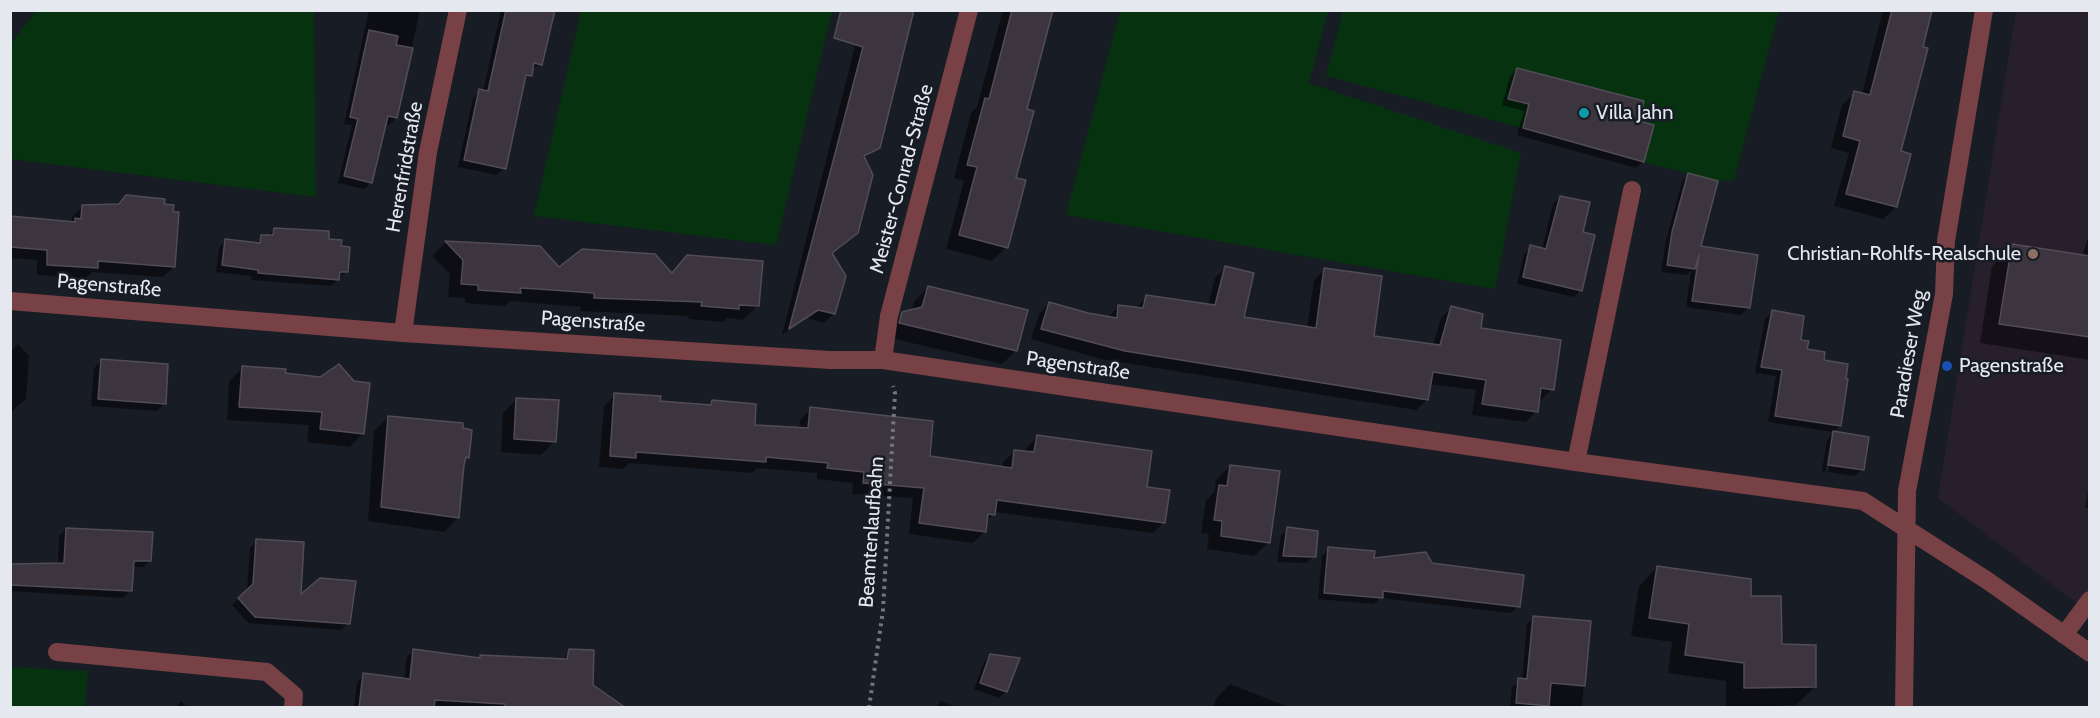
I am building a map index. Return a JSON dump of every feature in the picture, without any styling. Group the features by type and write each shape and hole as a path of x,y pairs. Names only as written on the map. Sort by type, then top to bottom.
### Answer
{"street":[{"name":"Herenfridstraße","path":"403,333 428,152 458,10"},
{"name":"Meister-Conrad-Straße","path":"883,360 889,316 969,10"},
{"name":"Paradieser Weg","path":"1904,708 1907,491 1944,294 1946,241 1984,10"},
{"path":"1576,462 1632,190"},
{"name":"Pagenstraße","path":"10,301 403,333 830,360 883,360 1576,462 1863,501 1906,527 2090,653"},
{"path":"2064,635 2090,600"},
{"path":"57,652 267,672 294,695 293,708"}],"path":[{"name":"Beamtenlaufbahn","path":"869,708 883,610 895,393 883,360"}],"shaded area":[{"name":"Christian-Rohlfs-Realschule","path":"2016,11 2089,11 2089,612 1938,498"}],"green space":[{"path":"36,11 314,11 316,197 11,159 11,43"},
{"path":"581,11 832,11 776,245 534,216"},
{"path":"1120,11 1328,11 1309,83 1521,153 1495,289 1066,215"},
{"path":"1343,11 1779,11 1734,180 1718,181 1644,162 1654,125 1639,121 1644,101 1517,68 1508,98 1529,104 1523,128 1326,76"},
{"path":"11,667 88,671 85,707 11,707"}],"building":[{"path":"506,10 555,10 542,65 534,63 532,76 526,75 506,169 464,160 479,89 488,91"},
{"path":"841,10 914,10 880,148 864,156 873,175 858,233 832,253 846,276 835,314 818,310 789,329 863,47 834,38"},
{"path":"1012,10 1053,10 1027,109 1034,111 1016,178 1026,180 1008,248 959,235 977,167 967,165 985,98 989,99"},
{"path":"1892,10 1932,10 1923,47 1928,48 1901,151 1911,154 1897,207 1846,194 1860,141 1843,136 1854,91 1870,95"},
{"path":"369,30 398,36 396,45 413,48 397,118 388,116 372,183 344,176 358,119 350,117"},
{"name":"Villa Jahn","path":"1517,68 1644,101 1639,121 1654,125 1644,162 1523,128 1529,104 1508,99"},
{"path":"1688,173 1718,181 1701,246 1758,255 1750,308 1692,301 1699,255 1695,269 1667,265 1672,232"},
{"path":"126,195 165,199 164,204 174,205 173,212 179,212 175,267 98,261 98,268 47,265 47,250 10,247 10,216 75,222 75,218 81,219 82,205 119,204"},
{"path":"1560,196 1590,202 1583,232 1595,235 1582,291 1523,277 1530,245 1546,249"},
{"path":"274,228 329,231 329,239 342,240 341,246 350,247 348,272 340,272 339,280 258,273 258,270 222,265 225,239 260,243 261,235 273,235"},
{"path":"445,241 540,246 559,267 582,249 655,254 672,273 687,255 763,261 759,306 739,305 739,309 701,306 702,302 594,298 594,293 538,289 520,288 521,293 478,290 478,285 461,284 463,260"},
{"path":"2012,244 2090,256 2090,337 1999,324"},
{"path":"1225,266 1254,273 1244,317 1316,328 1324,268 1382,276 1374,336 1440,345 1451,306 1483,314 1481,328 1561,340 1554,390 1541,388 1538,412 1482,404 1486,380 1433,372 1428,400 1125,351 1041,329 1049,302 1117,318 1118,305 1143,308 1146,295 1215,305"},
{"path":"928,286 1028,310 1017,351 899,323 902,312 922,307"},
{"path":"1772,310 1804,316 1801,340 1809,341 1807,349 1825,352 1824,360 1848,364 1841,426 1775,416 1782,370 1761,367"},
{"path":"101,359 168,364 166,404 98,399"},
{"path":"339,364 354,381 370,383 364,434 320,429 322,412 239,407 242,366 286,369 285,373 320,377"},
{"path":"614,393 661,396 660,401 711,405 712,400 756,404 755,425 808,428 810,407 933,421 930,456 1012,468 1014,450 1034,452 1037,435 1152,451 1147,487 1170,490 1165,523 997,500 995,515 988,514 986,532 919,523 924,488 863,483 864,472 827,468 828,463 766,457 766,462 636,452 636,458 610,456"},
{"path":"516,398 559,400 556,442 514,439"},
{"path":"388,416 463,423 463,428 472,430 469,458 466,457 464,465 459,518 381,507"},
{"path":"1833,431 1869,437 1864,470 1828,465"},
{"path":"1230,465 1280,471 1270,543 1221,536 1222,521 1214,520 1219,485 1227,486"},
{"path":"1287,527 1318,531 1316,557 1283,556"},
{"path":"66,528 153,532 151,561 134,561 132,591 10,585 10,564 64,563"},
{"path":"256,539 304,542 301,594 320,578 356,581 350,624 255,617 238,598 253,584"},
{"path":"1328,547 1375,551 1374,558 1426,552 1432,563 1524,575 1520,607 1383,591 1383,598 1324,593"},
{"path":"1657,566 1751,579 1751,596 1781,596 1782,644 1816,645 1816,687 1744,688 1744,663 1685,655 1689,624 1649,618"},
{"path":"1533,616 1591,621 1585,686 1551,683 1549,706 1516,703 1518,678 1527,679"},
{"path":"413,649 480,658 480,655 567,659 569,649 594,650 593,685 626,708 505,708 505,704 435,700 434,708 359,708 363,673 410,679"},
{"path":"990,654 1020,658 1007,692 980,683"}],"place":[{"name":"Villa Jahn","path":"1584,113"},
{"name":"Christian-Rohlfs-Realschule","path":"2033,254"},
{"name":"Pagenstraße","path":"1947,366"}]}
